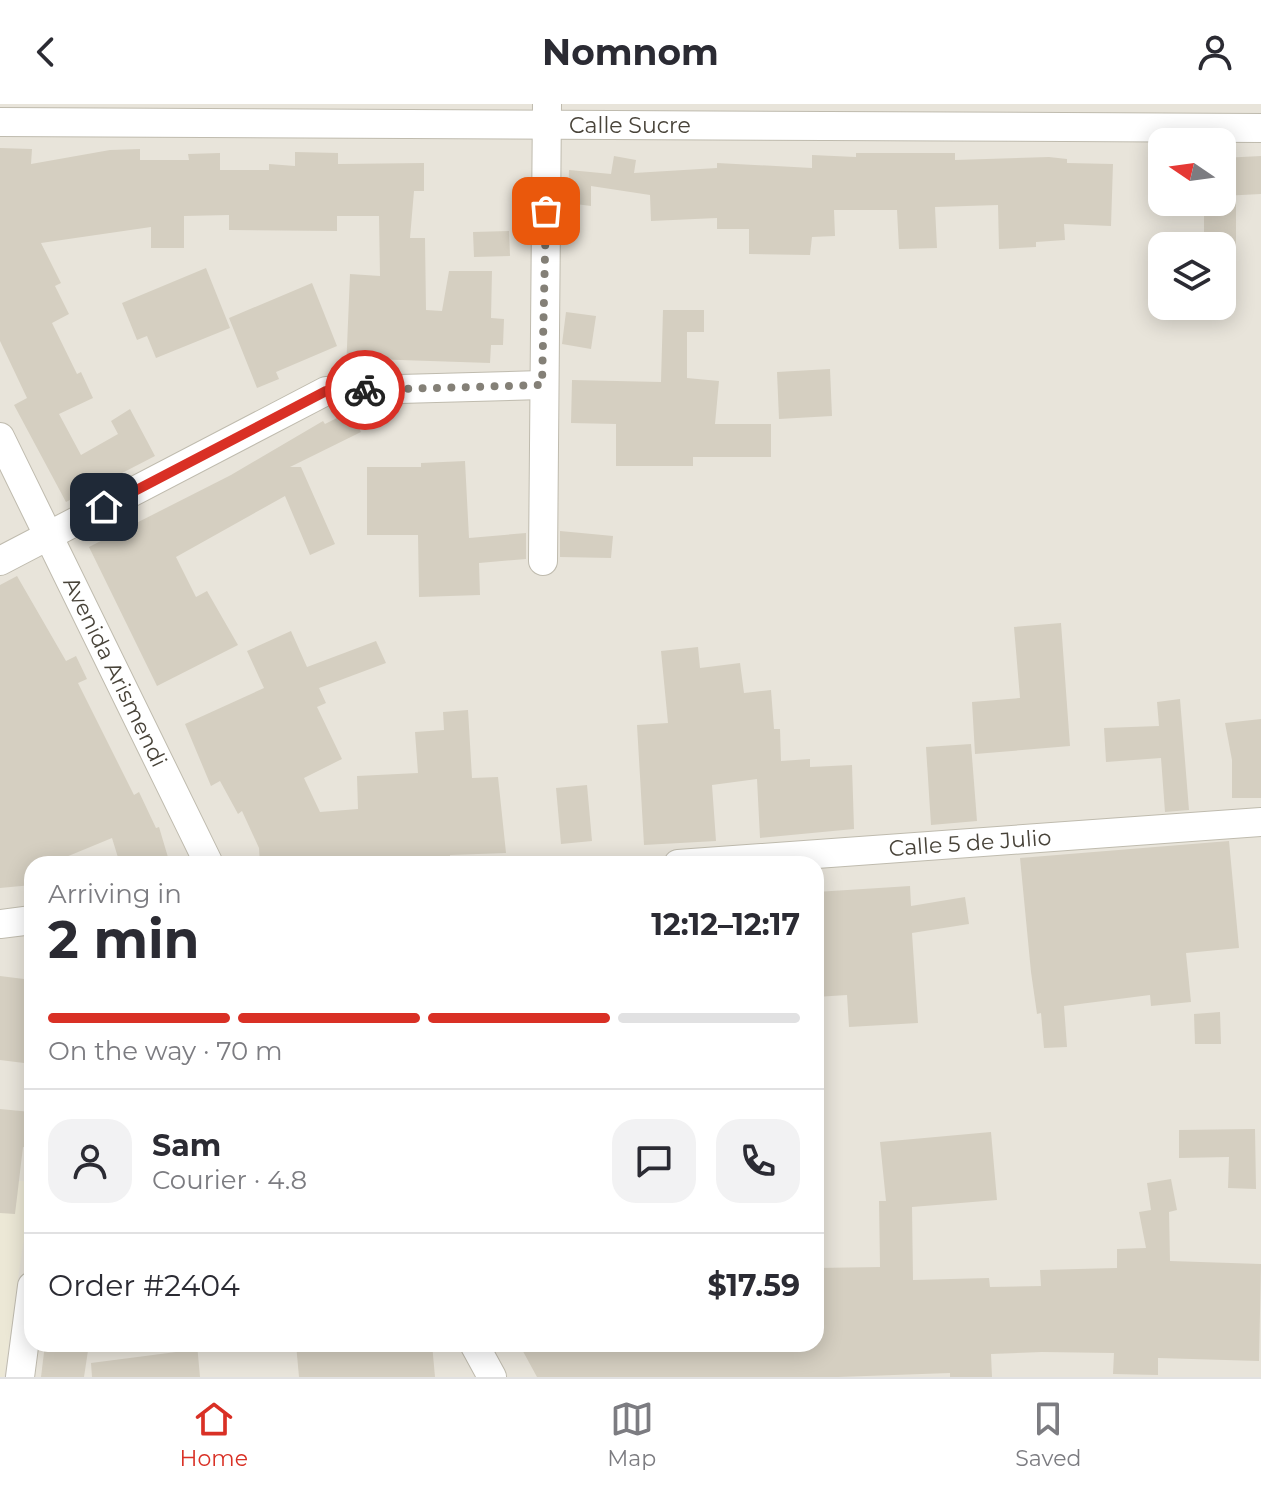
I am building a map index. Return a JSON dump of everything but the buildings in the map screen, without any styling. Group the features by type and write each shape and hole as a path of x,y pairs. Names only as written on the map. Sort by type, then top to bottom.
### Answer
{"street":[{"name":"Calle Sucre","path":"0,122 547,114 1261,128"},
{"path":"543,561 542,385 547,114"},
{"path":"0,561 326,391 542,385"},
{"name":"Avenida Arismendi","path":"0,437 205,856"},
{"name":"Calle 5 de Julio","path":"789,856 1261,822"},
{"path":"0,924 24,921"},
{"path":"20,1377 24,1347"},
{"path":"478,1352 492,1377"}],"shaded area":[{"path":"0,104 1261,104 1261,1377 0,1377"},
{"path":"0,1179 24,1181 24,1238 4,1377 0,1377"}],"way so far":[{"path":"365,390 542,385 546,211"}],"route":[{"path":"104,507 326,391 365,390"}]}
